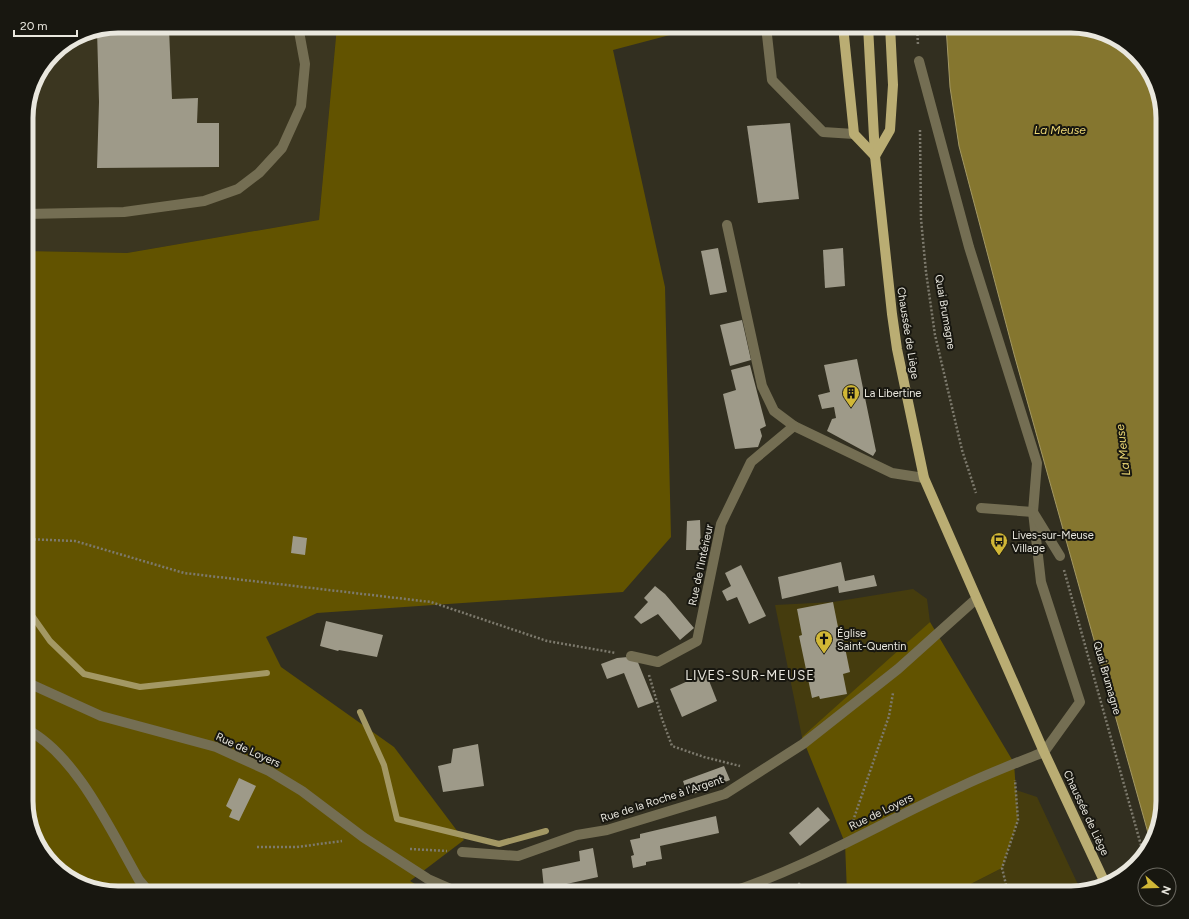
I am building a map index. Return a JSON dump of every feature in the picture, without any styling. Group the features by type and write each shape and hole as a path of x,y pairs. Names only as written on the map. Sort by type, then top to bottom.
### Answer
{"main road":[{"path":"844,33 854,134 876,156 890,130 892,85 890,33"},
{"name":"Chaussée de Liège","path":"868,33 876,156 897,349 924,478 989,629 1103,879"}],"street":[{"path":"33,214 124,212 204,201 238,189 259,174 282,148 301,106 305,64 299,33"},
{"path":"767,33 772,80 823,132 854,134"},
{"path":"919,62 968,247 1037,463 1033,512 1041,582 1080,702 1044,752"},
{"path":"727,226 762,386 774,411 794,426 892,473 924,478"},
{"name":"Rue de l'Intérieur","path":"631,656 658,662 697,640 722,524 751,462 794,426"},
{"path":"981,508 1033,512"},
{"path":"1033,512 1060,556"},
{"name":"Rue de la Roche à l'Argent","path":"462,852 518,856 577,835 607,830 725,794 803,744 898,669 976,599"},
{"name":"Rue de Loyers","path":"33,685 101,716 216,747 269,771 302,791 354,830 428,879 444,886"},
{"path":"33,734 55,751 75,772 139,880 144,886"},
{"name":"Rue de Loyers","path":"750,886 762,882 845,843 959,787 1014,763 1044,752"}],"path":[{"path":"917,33 919,62"},
{"name":"Quai Brumagne","path":"920,124 921,219 926,272 935,335 962,450 981,508"},
{"path":"33,539 75,541 184,573 431,602 547,641 631,656"},
{"name":"Quai Brumagne","path":"1060,556 1142,848"},
{"path":"644,660 672,746 704,757 735,764 757,773"},
{"path":"845,843 889,716 898,669"},
{"path":"1006,886 1002,868 1018,820 1014,763"},
{"path":"257,847 297,847 342,841 354,830"},
{"path":"408,848 462,852"}],"shaded area":[{"path":"336,33 319,220 127,253 33,251 33,113 39,86 54,62 71,47 86,39 107,34"},
{"path":"336,33 677,33 613,50 665,287 671,537 623,592 317,613 266,637 281,667 394,747 464,840 410,881 418,886 113,886 91,881 76,875 62,865 47,848 38,828 33,806 33,251 127,253 319,220"},
{"path":"913,589 927,599 930,622 848,705 802,737 775,605 833,602"},
{"path":"930,622 1014,763 1018,820 1002,868 967,886 847,886 845,843 802,737"},
{"path":"1016,790 1037,797 1078,886 967,886 1002,868 1018,820"}],"water":[{"name":"La Meuse","path":"946,33 1071,33 1098,38 1113,44 1123,51 1131,58 1145,76 1154,102 1156,118 1156,801 1154,817 1148,834 1014,354 959,146 950,87"}],"building":[{"path":"118,33 169,33 172,99 198,98 197,123 219,123 219,167 97,168 99,102 97,36"},
{"path":"790,123 799,199 758,203 747,126"},
{"path":"718,248 727,292 710,295 701,251"},
{"path":"843,248 845,286 825,288 823,250"},
{"path":"742,320 751,360 730,366 720,325"},
{"name":"La Libertine","path":"857,359 876,451 873,456 827,431 832,419 836,418 834,407 822,409 818,395 830,392 824,365"},
{"path":"750,365 766,426 760,429 762,436 758,447 735,449 723,394 736,390 731,370"},
{"path":"700,520 701,550 686,550 687,521"},
{"path":"293,536 307,538 305,555 291,553"},
{"path":"841,562 845,581 874,575 877,586 839,593 838,586 782,599 778,577"},
{"path":"741,565 766,616 749,624 737,597 727,601 722,591 731,586 725,573"},
{"path":"655,586 665,594 694,628 680,640 658,614 641,624 634,617 648,602 644,598"},
{"name":"Église Saint-Quentin","path":"833,602 838,627 841,628 850,672 843,674 847,694 820,699 819,696 812,698 799,636 802,635 797,609"},
{"path":"326,621 383,635 377,657 338,651 320,646"},
{"path":"628,657 637,660 654,702 638,708 624,673 607,679 601,664 617,658"},
{"path":"706,673 717,701 682,717 670,689"},
{"path":"478,744 484,786 443,792 438,766 451,763 453,749"},
{"path":"724,766 730,780 688,796 683,781"},
{"path":"239,778 256,786 239,821 229,817 232,810 226,806"},
{"path":"818,807 830,820 800,846 789,833"},
{"path":"716,816 719,833 660,846 662,859 646,862 646,865 633,868 631,856 634,855 630,840 640,838 640,834"},
{"path":"593,848 598,877 558,886 544,886 542,869 580,861 579,851"}],"waterway":[{"path":"33,617 50,641 84,674 140,687 267,673"},
{"path":"360,712 384,765 397,819 499,844 546,831"}],"place":[{"name":"La Libertine","path":"851,408"},
{"name":"Lives-sur-Meuse Village","path":"999,556"},
{"name":"Église Saint-Quentin","path":"824,654"}],"district":[{"name":"LIVES-SUR-MEUSE","path":"750,675"}]}
